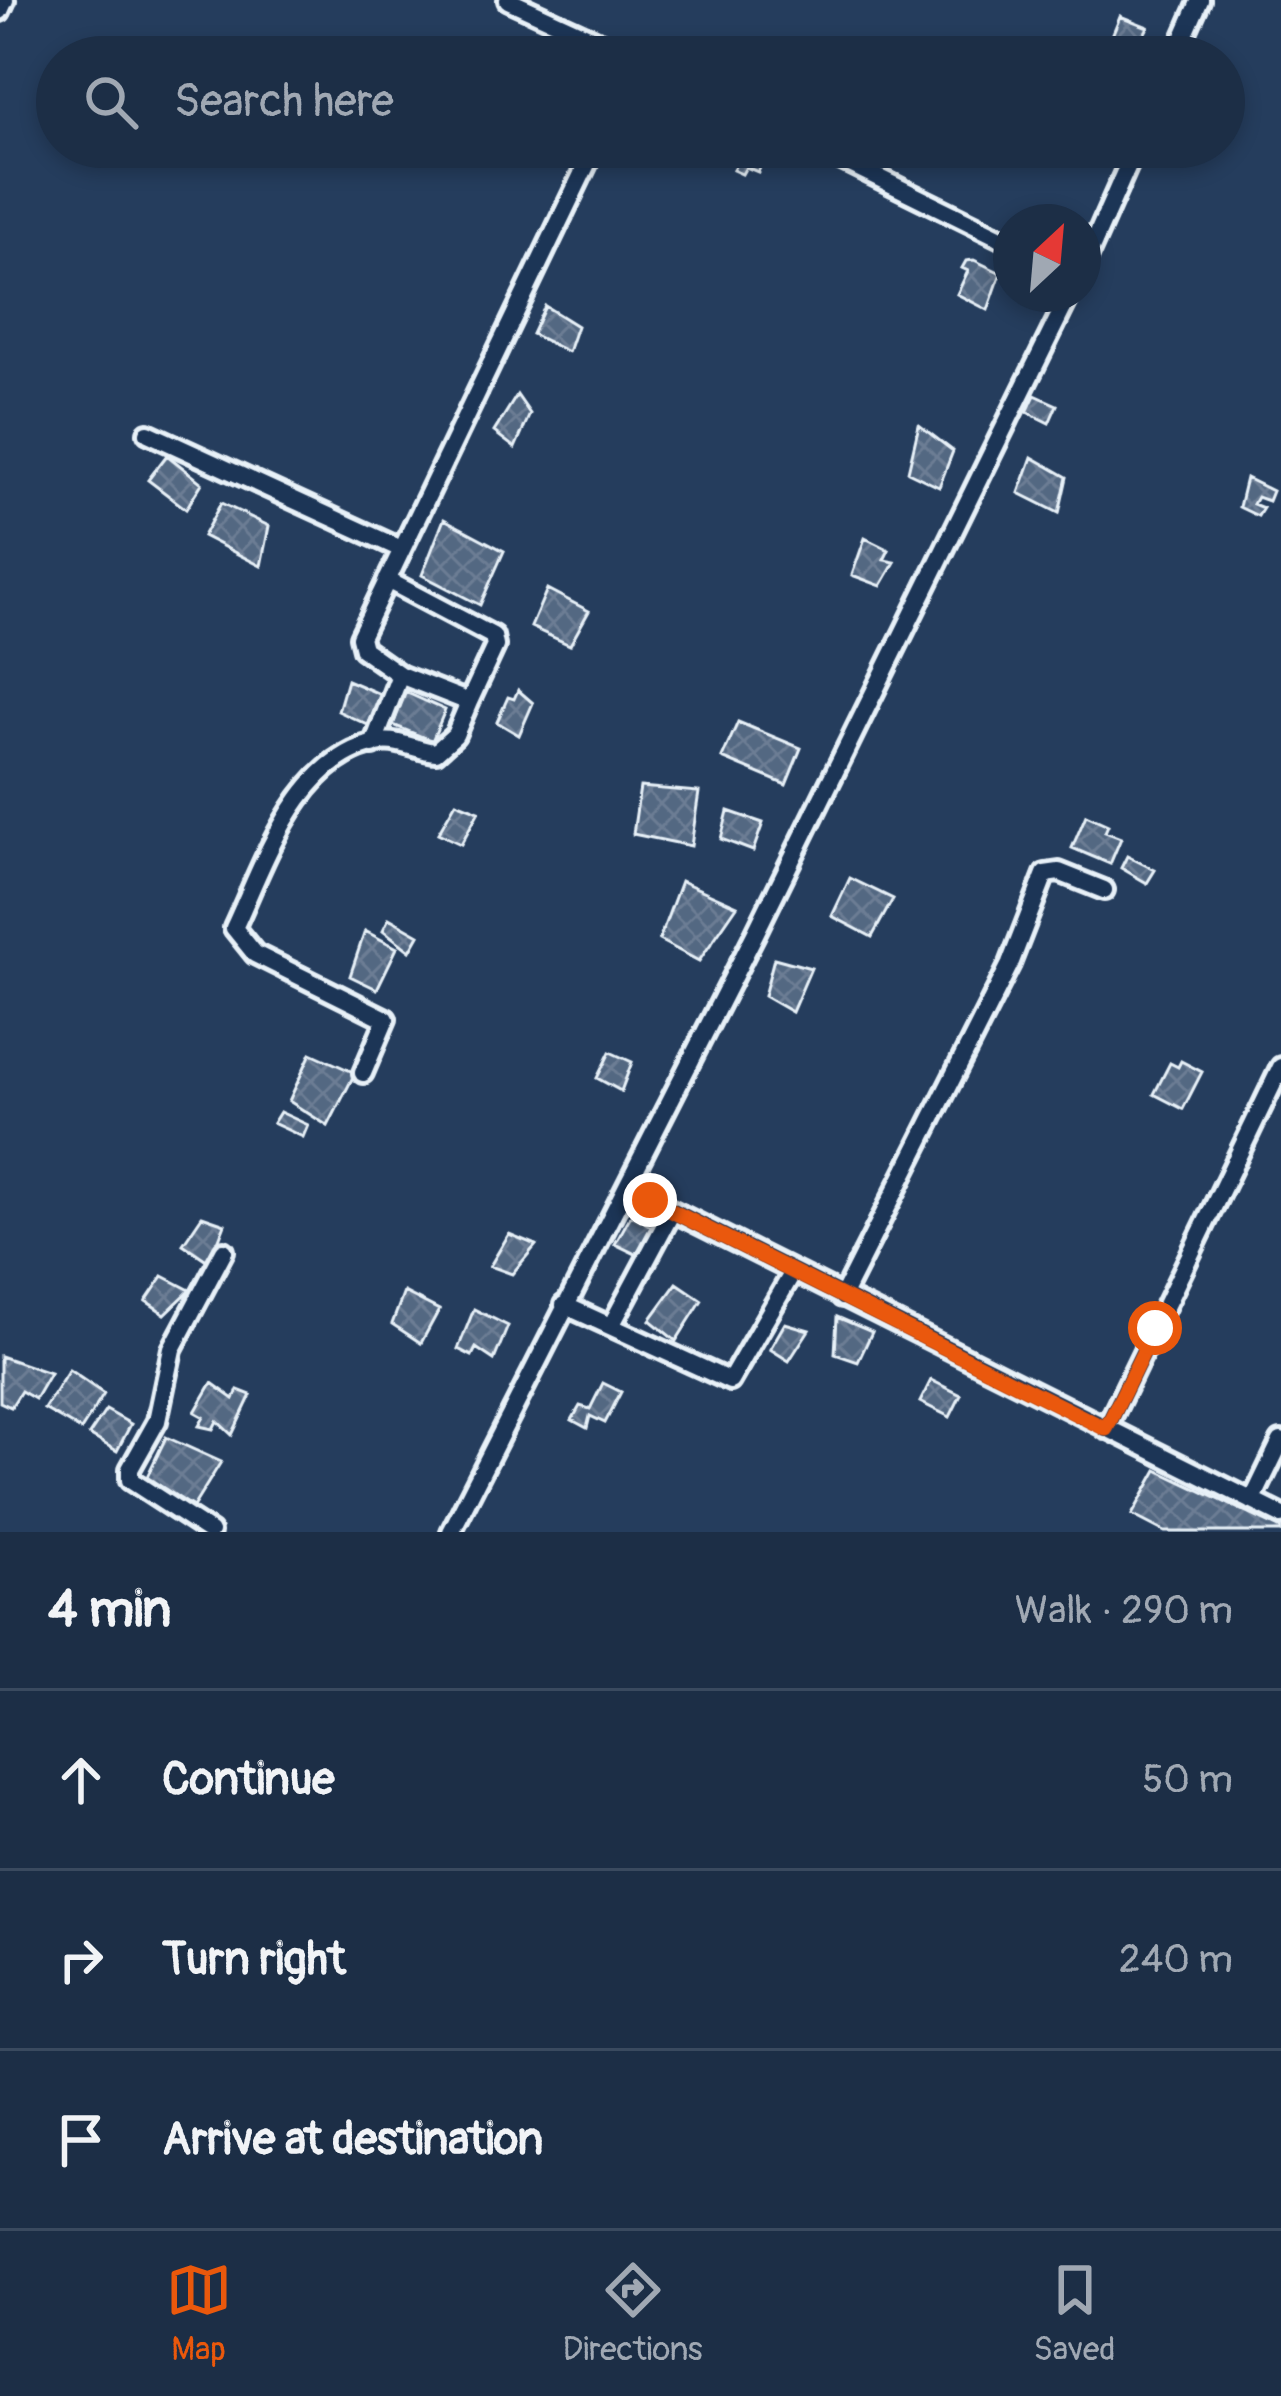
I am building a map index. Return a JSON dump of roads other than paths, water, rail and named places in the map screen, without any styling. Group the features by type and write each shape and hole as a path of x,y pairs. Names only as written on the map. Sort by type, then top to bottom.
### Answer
{"street":[{"path":"0,11 4,0"},
{"path":"508,0 586,36"},
{"path":"1184,36 1200,0"},
{"path":"470,702 400,675 363,650 360,637 585,168"},
{"path":"859,168 993,234"},
{"path":"1101,226 1127,168"},
{"path":"451,1532 1061,312"},
{"path":"148,433 401,549"},
{"path":"363,1073 386,1019 256,954 234,928 278,826 348,748 381,742 436,752 455,734 496,646 493,636 387,580"},
{"path":"373,745 400,675"},
{"path":"842,1297 1010,964 1045,874 1059,872 1104,890"},
{"path":"1106,1429 1281,1067"},
{"path":"627,1188 1281,1515"},
{"path":"611,1326 672,1212"},
{"path":"210,1532 141,1489 130,1480 130,1469 157,1421 172,1349 224,1251"},
{"path":"564,1305 730,1381 793,1272"},
{"path":"1252,1501 1281,1441"}]}
